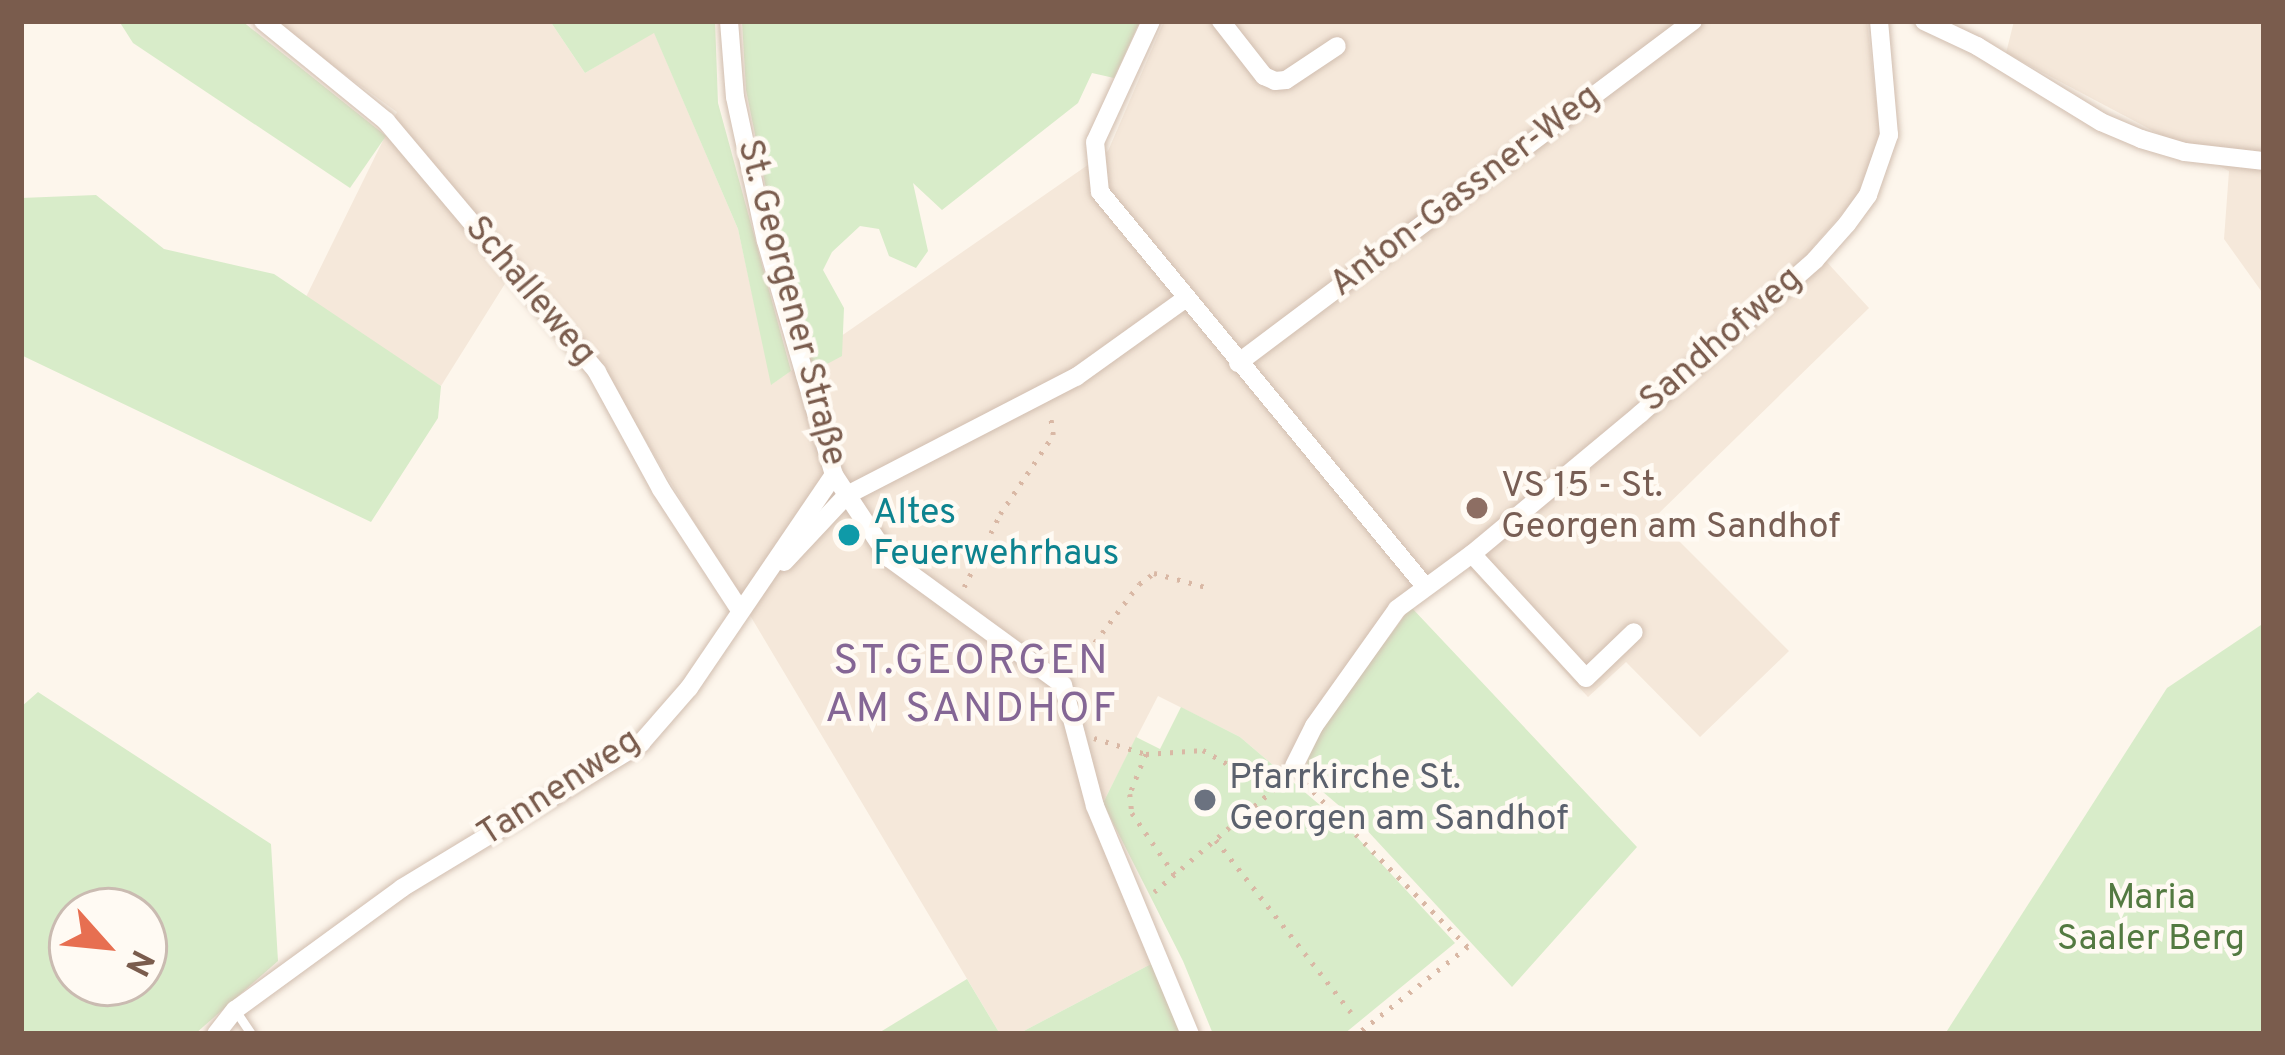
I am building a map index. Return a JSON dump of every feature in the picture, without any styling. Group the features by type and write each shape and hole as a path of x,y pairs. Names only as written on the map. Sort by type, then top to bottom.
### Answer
{"street":[{"name":"Schalleweg","path":"263,21 386,121 597,373 661,489 740,610"},
{"name":"St. Georgener Straße","path":"729,21 735,97 766,241 834,475 889,559 1063,685"},
{"path":"1151,21 1095,142 1100,192 1424,585"},
{"path":"1221,21 1264,76 1275,81 1286,80 1337,46"},
{"name":"Anton-Gassner-Weg","path":"1238,363 1693,21"},
{"name":"Sandhofweg","path":"1294,766 1315,726 1397,609 1472,554 1693,368 1815,260 1847,224 1868,195 1889,135 1879,21"},
{"path":"1924,21 2141,139 2186,152 2264,160"},
{"path":"740,610 847,495 1050,390 1185,298"},
{"name":"Tannenweg","path":"215,1034 235,1010 402,888 641,743 689,688 834,475"},
{"path":"1472,554 1586,678 1634,632"},
{"path":"1063,685 1095,806 1190,1034"}],"lane":[{"path":"235,1010 250,1034"}],"path":[{"path":"954,604 1000,514 1053,435 1050,390"},
{"path":"1063,685 1139,584 1154,573 1205,587"},
{"path":"1077,736 1113,740 1146,754 1202,751 1273,790"},
{"path":"1146,754 1130,794 1132,813 1175,875"},
{"path":"1154,893 1273,790 1294,766 1310,789 1360,832 1468,947 1358,1034"},
{"path":"1216,840 1351,1012"}],"shaded area":[{"path":"271,21 550,21 585,73 654,32 738,229 772,384 1108,151 1164,21 1867,21 1880,137 1857,196 1813,247 1869,308 1655,517 1789,651 1700,737 1626,662 1588,697 1459,557 1393,601 1280,771 1240,737 1158,696 1093,822 1153,963 1018,1034 1000,1034 594,354 518,263 441,386 305,299 397,112"},
{"path":"2014,21 2264,21 2264,295 2224,239 2229,171 2006,53"}],"green space":[{"path":"119,21 242,21 386,136 350,188 133,43"},
{"path":"550,21 715,21 718,103 791,371 771,385 738,229 654,33 585,73"},
{"path":"742,21 1140,21 1114,78 1092,73 1078,103 942,210 913,183 928,251 916,268 889,256 879,229 860,226 832,252 823,270 844,308 842,356 814,371 776,238 746,90"},
{"path":"96,195 164,249 274,274 441,386 438,418 371,522 21,355 21,198"},
{"path":"1411,607 1637,847 1512,987 1364,827 1316,786 1307,763 1315,737"},
{"name":"Maria Saaler Berg","path":"2264,623 2264,1034 1945,1034 2167,688"},
{"path":"38,692 271,844 278,961 195,1034 21,1034 21,707"},
{"path":"1181,707 1240,737 1355,835 1455,943 1344,1034 1213,1034 1183,961 1103,803 1136,737 1160,749"},
{"path":"1153,963 1180,1034 1018,1034"},
{"path":"967,979 1000,1034 877,1034"}],"place":[{"name":"VS 15 - St. Georgen am Sandhof","path":"1477,508"},
{"name":"Altes Feuerwehrhaus","path":"849,535"},
{"name":"Pfarrkirche St. Georgen am Sandhof","path":"1205,800"}],"district":[{"name":"ST.GEORGEN AM SANDHOF","path":"972,687"}]}
